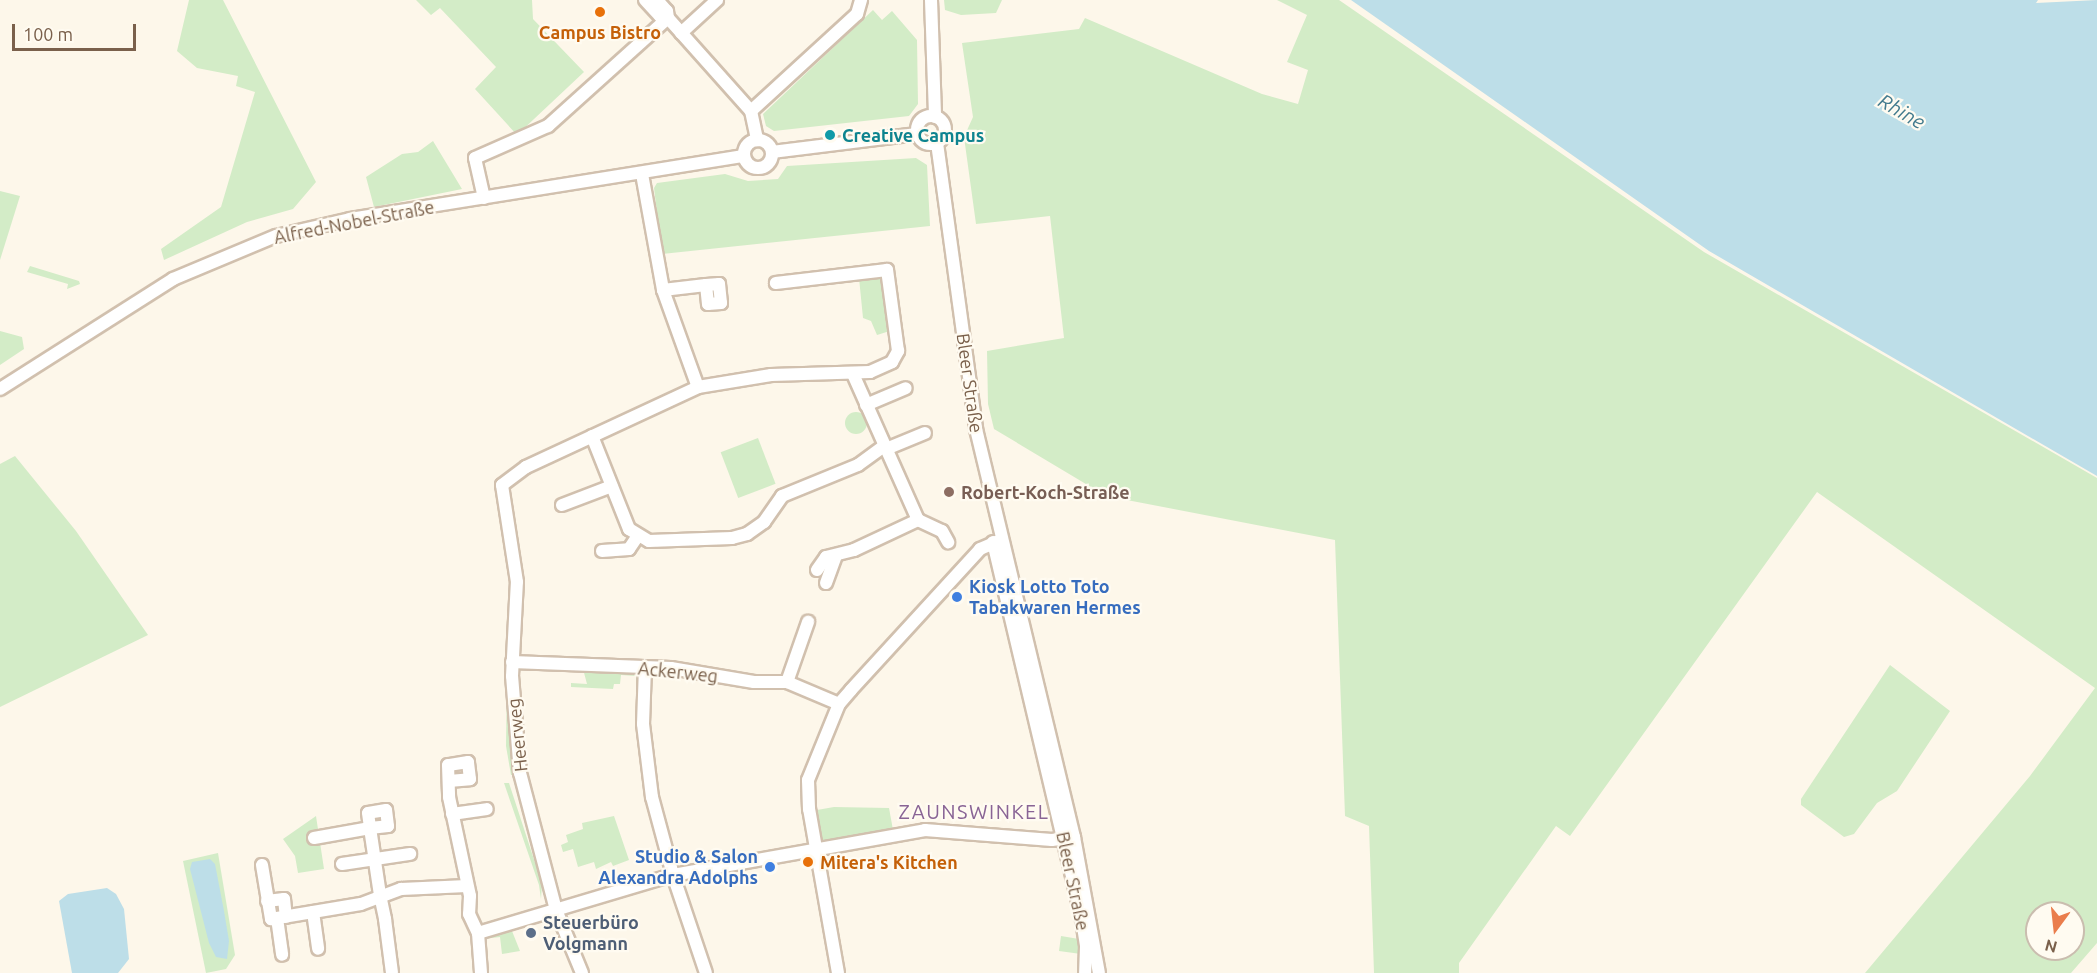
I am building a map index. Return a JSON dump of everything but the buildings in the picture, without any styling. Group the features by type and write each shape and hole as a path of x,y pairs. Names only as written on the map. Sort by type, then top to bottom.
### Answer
{"street":[{"path":"645,0 660,16 668,18"},
{"path":"657,0 667,11 668,18 751,111 757,140"},
{"path":"681,33 717,0"},
{"path":"751,111 857,14 861,0"},
{"path":"917,134 927,144 938,143 945,129 935,117 931,0"},
{"path":"484,198 475,158 548,126 668,18"},
{"path":"917,134 921,120 935,117"},
{"path":"772,152 917,134"},
{"path":"757,140 765,142 772,152 771,160 762,168 750,166 744,156 747,145 757,140"},
{"name":"Bleer Straße","path":"938,143 976,429 997,541 1069,838 1099,973"},
{"name":"Alfred-Nobel-Straße","path":"0,389 173,279 248,245 302,228 744,156"},
{"path":"642,174 663,290 698,387"},
{"path":"776,283 887,270 898,351 891,362 870,372 771,375 698,387 592,436 629,529 637,537 649,541 732,538 747,534 764,522 782,496 858,465 885,447 925,433"},
{"path":"663,290 706,285"},
{"path":"853,374 918,520 942,531 948,542"},
{"path":"866,405 906,388"},
{"name":"Heerweg","path":"582,973 556,910 520,773 512,662 517,582 514,545 502,489 508,477 592,436"},
{"path":"562,505 612,486"},
{"path":"817,570 826,557 836,556 918,520"},
{"path":"602,551 629,549 637,537"},
{"path":"838,973 816,849 808,780 839,705 980,549 997,541"},
{"path":"826,583 836,556"},
{"path":"787,682 807,622"},
{"name":"Ackerweg","path":"512,662 645,667 754,682 787,682 839,705"},
{"path":"645,667 646,762 673,875 706,973"},
{"path":"449,781 452,814 469,891 470,914 478,933 481,973"},
{"path":"452,814 487,809"},
{"path":"314,838 370,828 392,973"},
{"path":"478,933 673,875 925,831 1069,838"},
{"name":"Bleer Straße","path":"1069,838 1086,947 1085,973"},
{"path":"342,864 410,854"},
{"path":"262,865 270,919 361,904 380,895 427,886 469,891"},
{"path":"313,912 318,949"},
{"path":"282,917 282,955"}],"green space":[{"path":"189,0 223,0 316,182 293,209 247,222 164,260 161,249 221,207 255,92 236,86 238,76 197,68 177,51"},
{"path":"416,0 532,0 533,19 584,72 517,135 475,89 496,67 440,8 431,15"},
{"path":"944,0 1002,0 996,13 961,15 945,10"},
{"path":"1277,0 1339,0 1704,252 2097,478 2097,943 2085,957 2085,901 2025,901 2025,961 2081,961 2071,973 1865,973 2030,776 2095,688 1817,492 1570,836 1556,826 1459,963 1459,973 1374,973 1369,826 1345,816 1335,540 1106,496 994,429 988,404 987,351 1064,338 1050,216 976,224 964,137 973,117 962,43 1079,29 1085,18 1262,94 1298,104 1308,70 1287,62 1307,15"},
{"path":"873,10 882,20 892,11 917,40 918,104 909,116 774,131 766,126 763,114"},
{"path":"433,141 462,189 374,207 366,177 402,154 418,152"},
{"path":"916,158 927,165 930,226 662,254 654,188 657,183 725,174 748,181 778,179 787,166"},
{"path":"0,191 20,196 0,260"},
{"path":"30,266 79,281 80,284 67,289 68,284 27,272"},
{"path":"881,275 886,280 893,330 877,335 871,321 863,318 859,278"},
{"path":"0,331 22,337 24,349 0,365"},
{"path":"856,412 866,419 867,423 860,433 856,434 846,427 845,423 852,413"},
{"path":"758,438 776,484 738,498 721,452"},
{"path":"15,456 76,531 148,635 0,707 0,464"},
{"path":"1890,665 1950,711 1897,791 1877,803 1854,834 1844,837 1801,805 1801,799"},
{"path":"583,669 640,672 639,685 636,685 636,676 621,675 620,684 614,684 613,689 571,687 571,683 587,684"},
{"path":"507,680 514,775 511,775 506,746"},
{"path":"504,783 509,783 542,884 541,899 539,885"},
{"path":"834,807 889,808 893,830 822,842 817,810"},
{"path":"316,816 324,869 298,873 295,856 283,839"},
{"path":"614,816 629,860 613,866 611,862 596,869 594,862 578,867 573,849 563,852 561,845 568,842 566,835 583,829 582,823"},
{"path":"218,853 235,955 226,969 206,973 183,861"},
{"path":"510,926 520,951 502,954 500,937 483,939 484,935"},
{"path":"1061,936 1079,939 1081,954 1059,951"}],"water":[{"name":"Rhine","path":"1351,0 2038,0 2036,3 2097,0 2097,476 1709,251"},
{"path":"210,859 215,864 224,911 229,941 227,959 216,957 209,943 190,869 192,862"},
{"path":"107,888 116,894 124,909 129,959 118,973 72,973 59,901 68,894"}],"place":[{"name":"Campus Bistro","path":"600,12"},
{"name":"Creative Campus","path":"830,135"},
{"name":"Robert-Koch-Straße","path":"949,492"},
{"name":"Kiosk Lotto Toto Tabakwaren Hermes","path":"957,597"},
{"name":"Mitera's Kitchen","path":"808,862"},
{"name":"Studio & Salon Alexandra Adolphs","path":"770,867"},
{"name":"Steuerbüro Volgmann","path":"531,933"}],"district":[{"name":"ZAUNSWINKEL","path":"974,811"}]}
